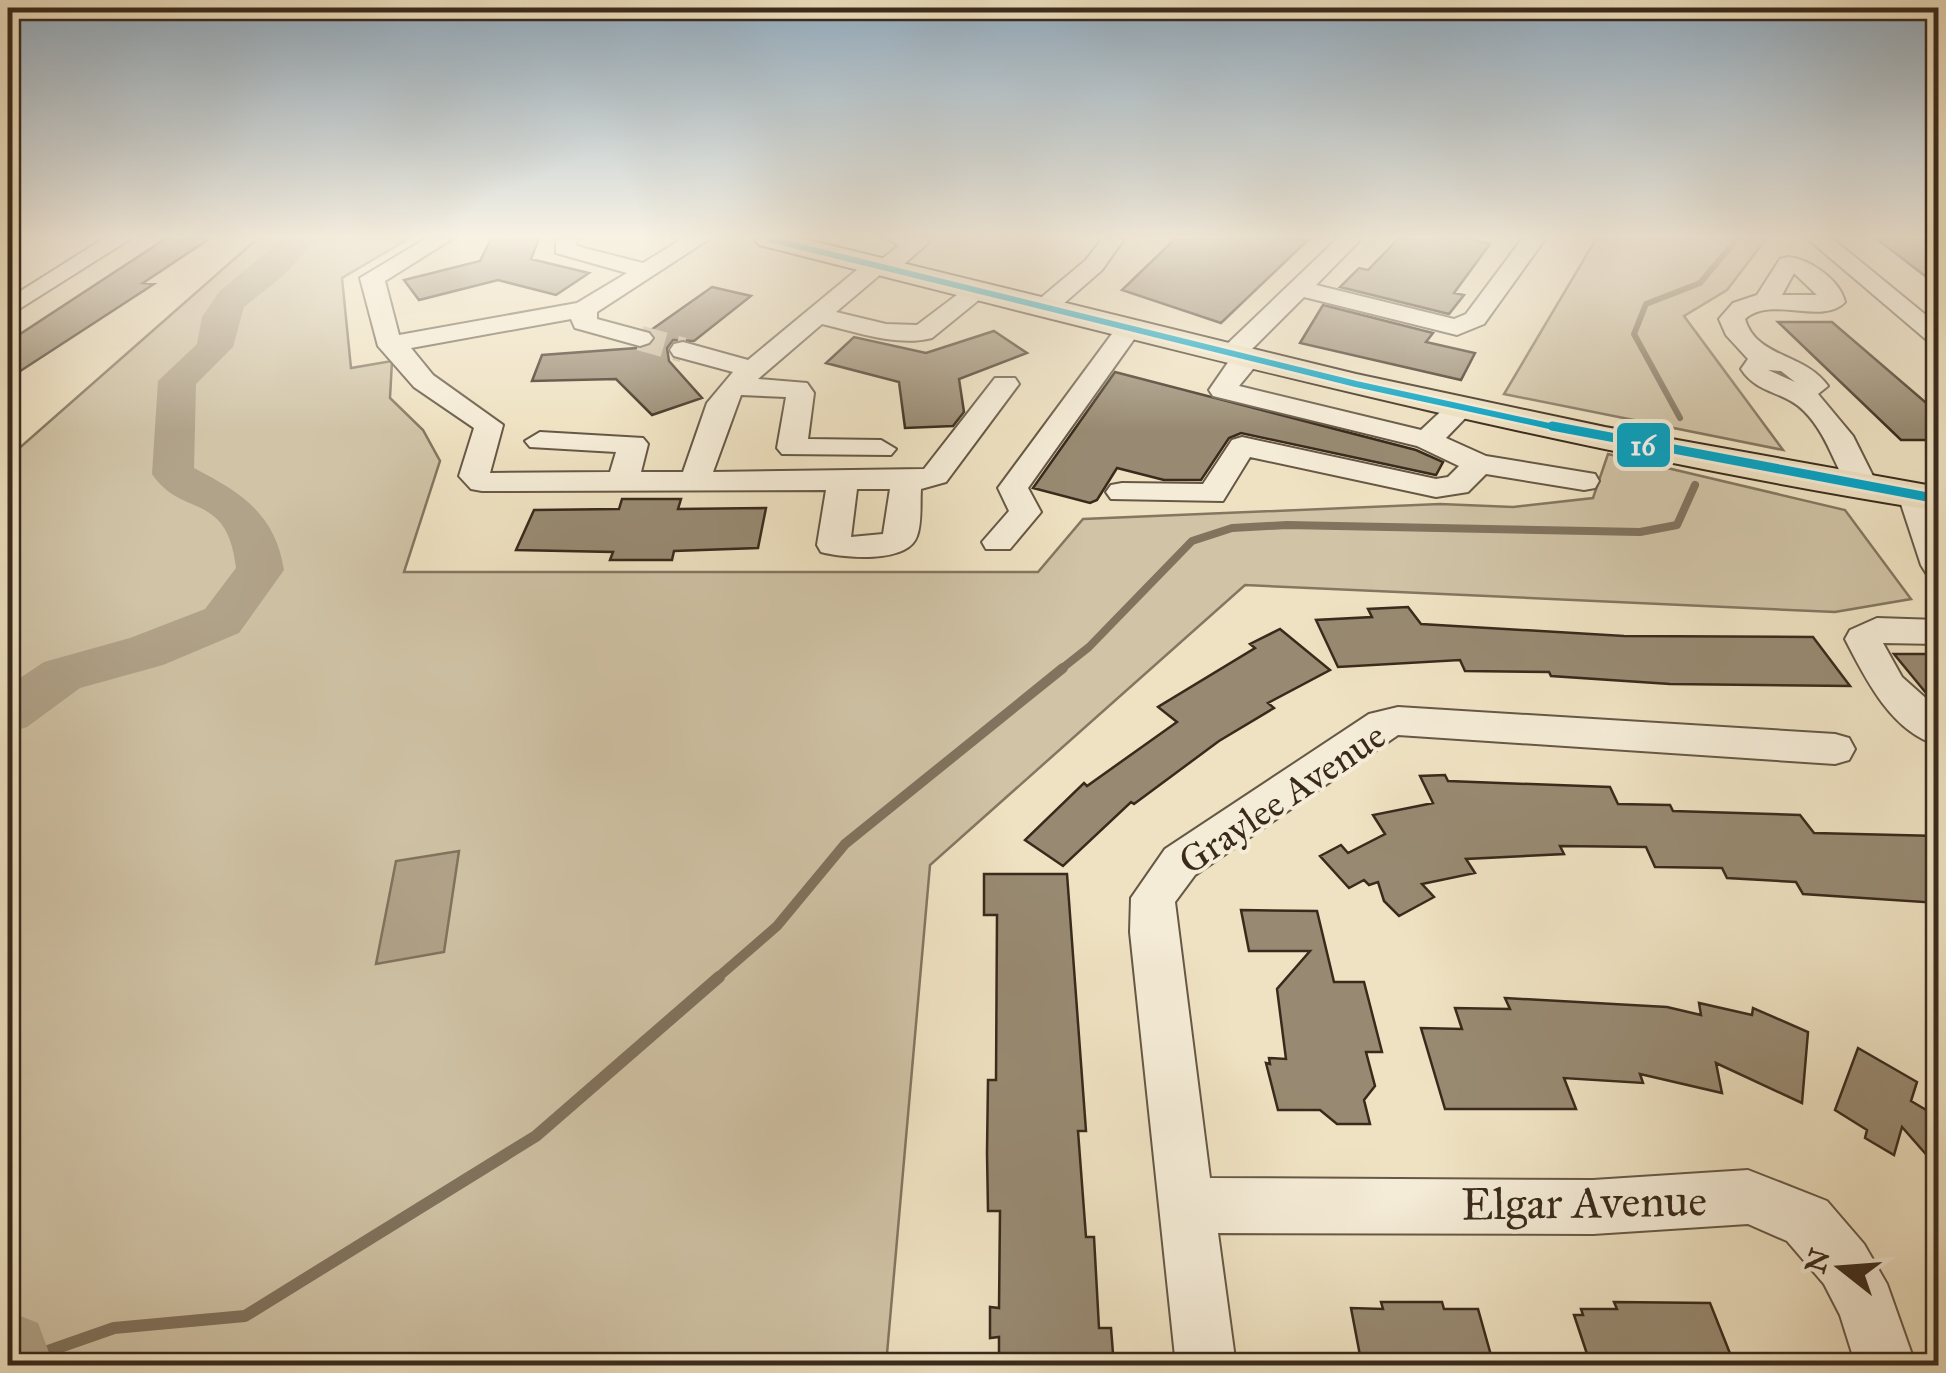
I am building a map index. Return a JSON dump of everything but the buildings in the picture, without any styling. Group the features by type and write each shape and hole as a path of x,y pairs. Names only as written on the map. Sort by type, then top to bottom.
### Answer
{"main road":[{"path":"1034,303 1462,407 1926,497"}],"street":[{"path":"378,303 387,340 395,342 584,310 596,303"},
{"path":"695,481 721,402 742,378 833,303"},
{"path":"818,315 886,332 922,333 962,303"},
{"path":"1046,306 1049,303"},
{"path":"1289,303 1240,356 1223,390 1427,440 1480,464 1584,481"},
{"path":"1354,303 1436,325 1457,326 1475,320 1487,303"},
{"path":"1761,303 1739,309 1732,318 1734,330 1765,361 1754,369 1759,379 1798,391 1844,440 1863,486"},
{"path":"1897,303 1938,337"},
{"path":"584,310 584,324 640,338"},
{"path":"998,542 1024,512 1013,488 1130,328"},
{"path":"395,342 403,360 435,392 489,425 540,440 632,444 622,481"},
{"path":"684,350 742,378 796,389 800,393 792,448 881,449"},
{"path":"1258,400 1287,367"},
{"path":"489,425 474,476 482,482 906,480 935,476 945,467 1005,384"},
{"path":"1427,440 1462,407"},
{"path":"515,482 540,440"},
{"path":"1122,492 1212,494 1242,446 1436,488 1457,485 1480,464"},
{"path":"843,480 833,544 844,546 889,546 900,536 906,480"},
{"path":"1926,497 1938,565"},
{"path":"1938,632 1877,630 1863,639 1888,686 1938,731"},
{"name":"Graylee Avenue","path":"1206,1366 1153,932 1154,898 1180,862 1382,724 1398,721 1834,748"},
{"name":"Elgar Avenue","path":"1188,1205 1593,1207 1748,1198 1807,1221 1844,1264 1866,1304 1886,1366"}],"shaded area":[{"path":"184,303 345,303 351,368 392,361 390,398 423,430 440,461 404,572 1038,572 1083,519 1440,504 1513,507 1593,498 1608,454 1845,510 1911,599 1835,612 1245,585 930,865 886,1365 8,1365 8,458"},
{"path":"1558,303 1705,303 1684,316 1783,450 1504,394"},
{"path":"459,851 444,952 376,964 396,861"}],"waterway":[{"path":"8,713 62,675 145,652 222,621 260,570 252,532 244,519 221,500 173,474 177,381 215,347 220,317 228,303"},
{"path":"1648,303 1634,334 1680,418"},
{"path":"1060,670 1089,647 1192,541 1232,528 1287,525 1640,532 1677,525 1695,485"},
{"path":"716,979 777,926 845,844 1063,668"},
{"path":"11,1364 114,1328 245,1316 536,1136 719,977"},
{"path":"8,1353 12,1366"}],"tunnel":[{"path":"640,338 683,350"}],"transit line":[{"name":"16","path":"1028,303 1356,384 1605,438 1938,499"}]}
